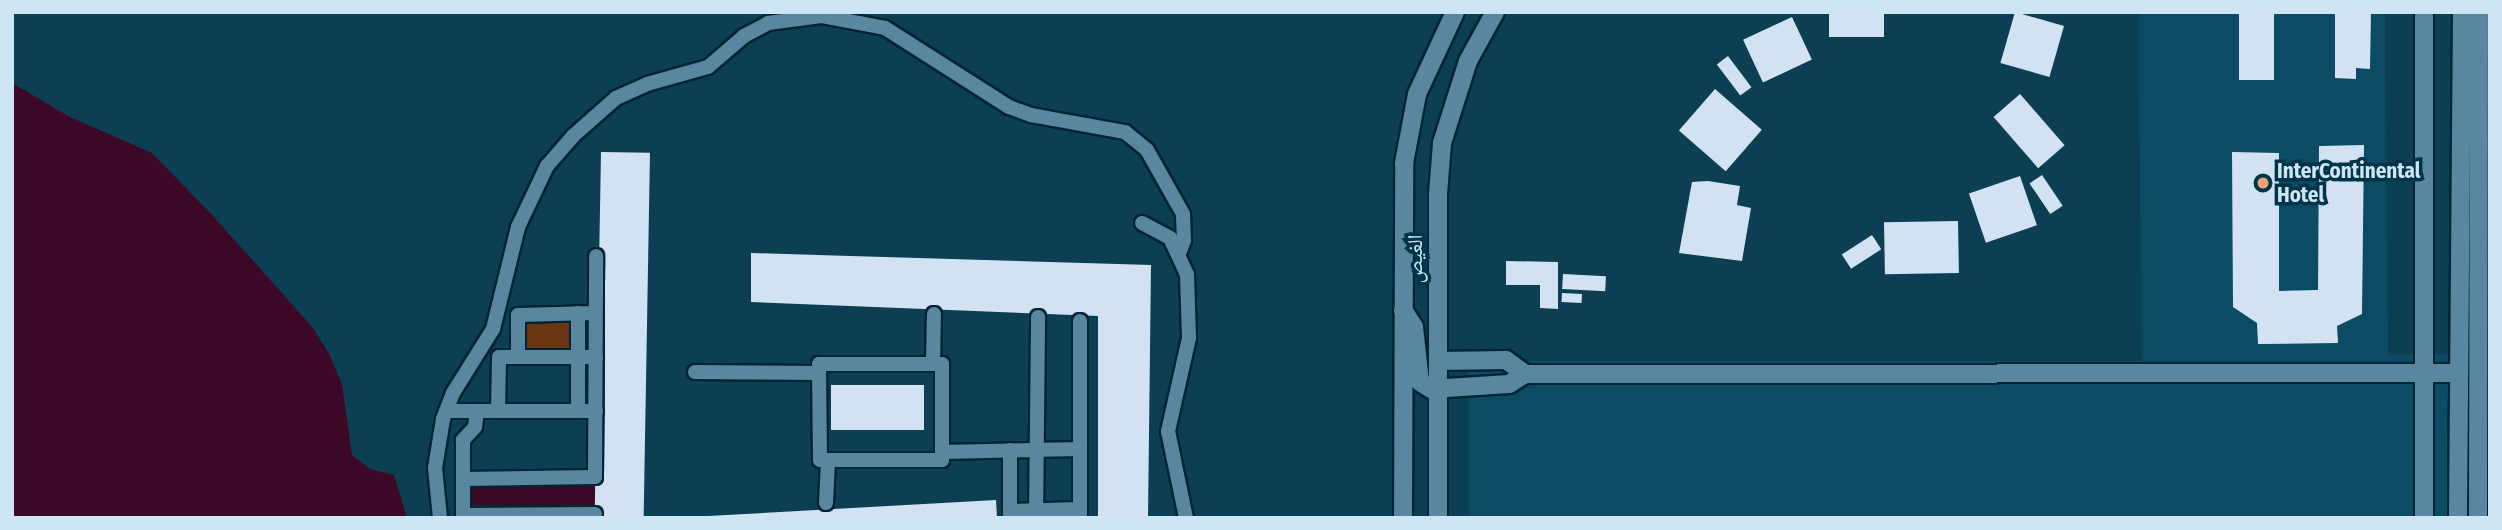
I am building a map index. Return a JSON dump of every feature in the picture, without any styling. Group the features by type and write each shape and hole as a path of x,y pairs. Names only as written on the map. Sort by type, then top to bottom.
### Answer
{"street":[{"name":"الغيص","path":"1403,518 1403,310 1407,135 1417,94 1455,12"},
{"name":"الغيص","path":"1438,518 1443,143 1468,61 1495,12"},
{"path":"2424,12 2424,518"},
{"path":"2458,518 2462,12"},
{"path":"2478,518 2484,188 2479,12"},
{"path":"440,518 435,468 446,411 493,329 518,228 558,152 616,98 647,84 708,67 744,36 783,18 844,18 885,28 1009,107 1125,132 1147,150 1183,214 1184,240 1179,254"},
{"path":"1142,223 1170,238 1179,254 1190,293 1189,338 1168,445 1185,518"},
{"path":"463,479 595,477 596,256"},
{"path":"1403,310 1414,327 1420,382 1438,389 1509,384 1525,373"},
{"path":"578,313 578,411"},
{"path":"518,357 518,315 595,313"},
{"path":"933,364 934,314"},
{"path":"1036,514 1038,317"},
{"path":"1010,450 1010,514 1080,514 1080,321"},
{"path":"498,411 499,357 596,357"},
{"path":"1438,361 1506,360 1525,373 2459,373"},
{"path":"819,364 933,364 942,364 942,460 820,460 819,364"},
{"path":"695,372 819,373"},
{"path":"579,384 596,384"},
{"path":"446,411 596,411"},
{"path":"477,411 475,427 463,440 463,515 595,514"},
{"path":"942,452 1080,449"},
{"path":"826,503 828,460"}],"shaded area":[{"name":"InterContinental Hotel","path":"2138,12 2385,12 2388,355 2468,354 2466,518 1469,518 1469,361 2142,361"},
{"path":"12,83 70,117 152,153 214,217 313,328 329,354 342,384 352,455 370,469 394,475 407,518 12,518"},
{"path":"575,319 576,348 520,350 519,321"},
{"path":"465,483 597,483 597,505 465,505"}],"building":[{"path":"1829,12 1884,12 1884,37 1829,37"},
{"path":"2015,12 2064,26 2049,77 2000,63"},
{"path":"2239,12 2274,12 2274,80 2239,80"},
{"path":"2335,12 2371,12 2370,69 2356,68 2356,79 2335,78"},
{"path":"1792,17 1812,60 1763,82 1743,40"},
{"path":"1728,56 1751,87 1740,96 1717,64"},
{"path":"1715,89 1762,130 1726,171 1679,131"},
{"path":"2020,94 2065,145 2038,168 1994,117"},
{"path":"2364,145 2362,314 2337,326 2338,343 2258,344 2257,323 2233,307 2232,152 2279,153 2279,291 2318,290 2319,146"},
{"path":"601,152 650,153 644,518 595,518"},
{"path":"2042,175 2063,206 2050,214 2030,183"},
{"path":"2020,176 2037,225 1986,243 1969,194"},
{"path":"1708,181 1740,186 1737,205 1751,208 1742,261 1679,253 1692,182"},
{"path":"1958,221 1959,273 1885,274 1884,222"},
{"path":"1872,235 1881,249 1851,269 1842,255"},
{"path":"751,253 1151,265 1148,518 1098,518 1098,316 751,302"},
{"path":"1506,261 1558,262 1558,309 1540,308 1540,285 1506,285"},
{"path":"1563,274 1606,276 1605,291 1562,289"},
{"path":"1562,293 1582,294 1582,303 1562,302"},
{"path":"831,385 924,385 924,430 831,430"},
{"path":"996,500 997,518 708,518 708,516"}],"place":[{"name":"InterContinental Hotel","path":"2263,183"}]}
